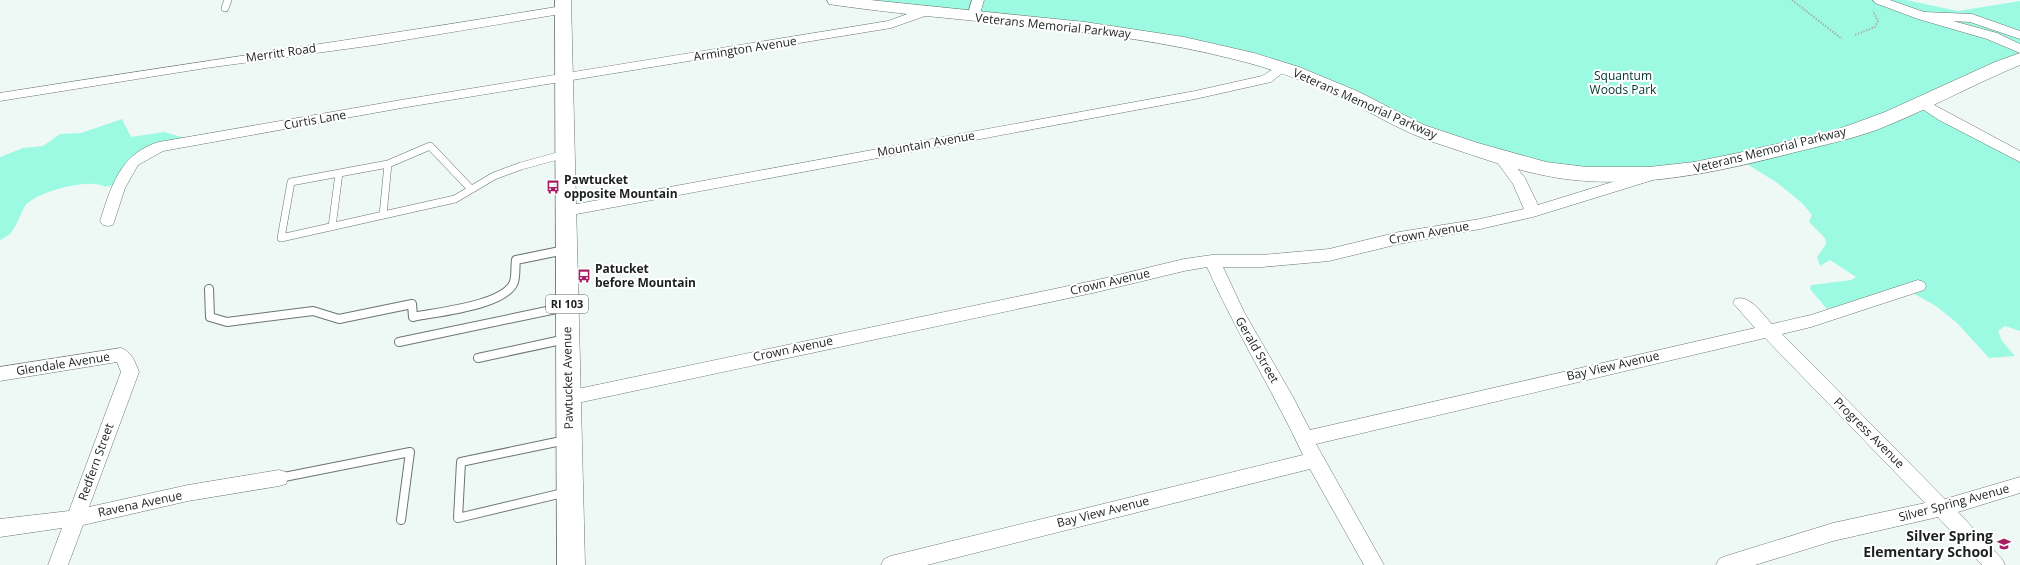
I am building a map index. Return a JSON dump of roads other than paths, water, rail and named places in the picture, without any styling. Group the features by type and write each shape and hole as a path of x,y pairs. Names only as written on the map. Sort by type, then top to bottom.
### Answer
{"main road":[{"name":"Veterans Memorial Parkway","path":"835,0 924,12 1059,25 1204,45 1282,68 1346,93 1424,132 1547,169 1581,174 1651,175 1718,166 1806,143 1870,125 1923,103 1946,91 2020,58"},
{"name":"Pawtucket Avenue","path":"562,5 566,154 568,439 571,565"}],"street":[{"path":"973,17 978,0"},
{"path":"1880,0 1922,16 1992,36 2020,49"},
{"name":"Merritt Road","path":"0,97 206,64 375,40 562,5"},
{"name":"Armington Avenue","path":"564,79 892,24 924,12"},
{"path":"1922,16 1972,18 2020,35"},
{"name":"Mountain Avenue","path":"566,211 1195,95 1266,79 1282,68"},
{"name":"Curtis Lane","path":"108,221 118,188 133,162 159,147 399,105 564,79"},
{"path":"1923,103 1944,117 2020,157"},
{"path":"1499,155 1520,182 1533,212"},
{"name":"Crown Avenue","path":"568,398 1212,260 1262,261 1329,255 1399,238 1480,224 1533,212 1651,175"},
{"name":"Gerald Street","path":"1212,260 1236,313 1287,402 1315,460"},
{"name":"Bay View Avenue","path":"1305,439 1811,321 1918,286"},
{"name":"Progress Avenue","path":"1741,303 1942,508 1995,565"},
{"name":"Glendale Avenue","path":"0,374 121,355 125,360"},
{"name":"Redfern Street","path":"58,565 130,372 125,360"},
{"path":"1315,460 1374,565"},
{"name":"Bay View Avenue","path":"891,565 1315,460"},
{"name":"Ravena Avenue","path":"0,528 76,518 188,493 279,478"},
{"name":"Silver Spring Avenue","path":"1726,565 1833,532 1942,508 2020,485"}],"lane":[{"path":"224,8 228,0"},
{"path":"470,188 430,146 388,164 291,182 281,238 455,199 470,188 513,167 566,154"},
{"path":"383,215 388,164"},
{"path":"332,227 339,173"},
{"path":"209,289 210,317 227,322 313,311 339,319 412,304 412,317 491,301 507,291 514,282 516,260 566,250"},
{"path":"399,342 567,307"},
{"path":"478,358 567,339"},
{"path":"568,439 461,462 458,518 569,492"},
{"path":"279,478 410,452 401,520"}],"place":[{"name":"Pawtucket opposite Mountain","path":"553,187"},
{"name":"Patucket before Mountain","path":"584,276"},
{"name":"Silver Spring Elementary School","path":"2004,544"}],"park label":[{"name":"Squantum Woods Park","path":"1623,83"}]}
